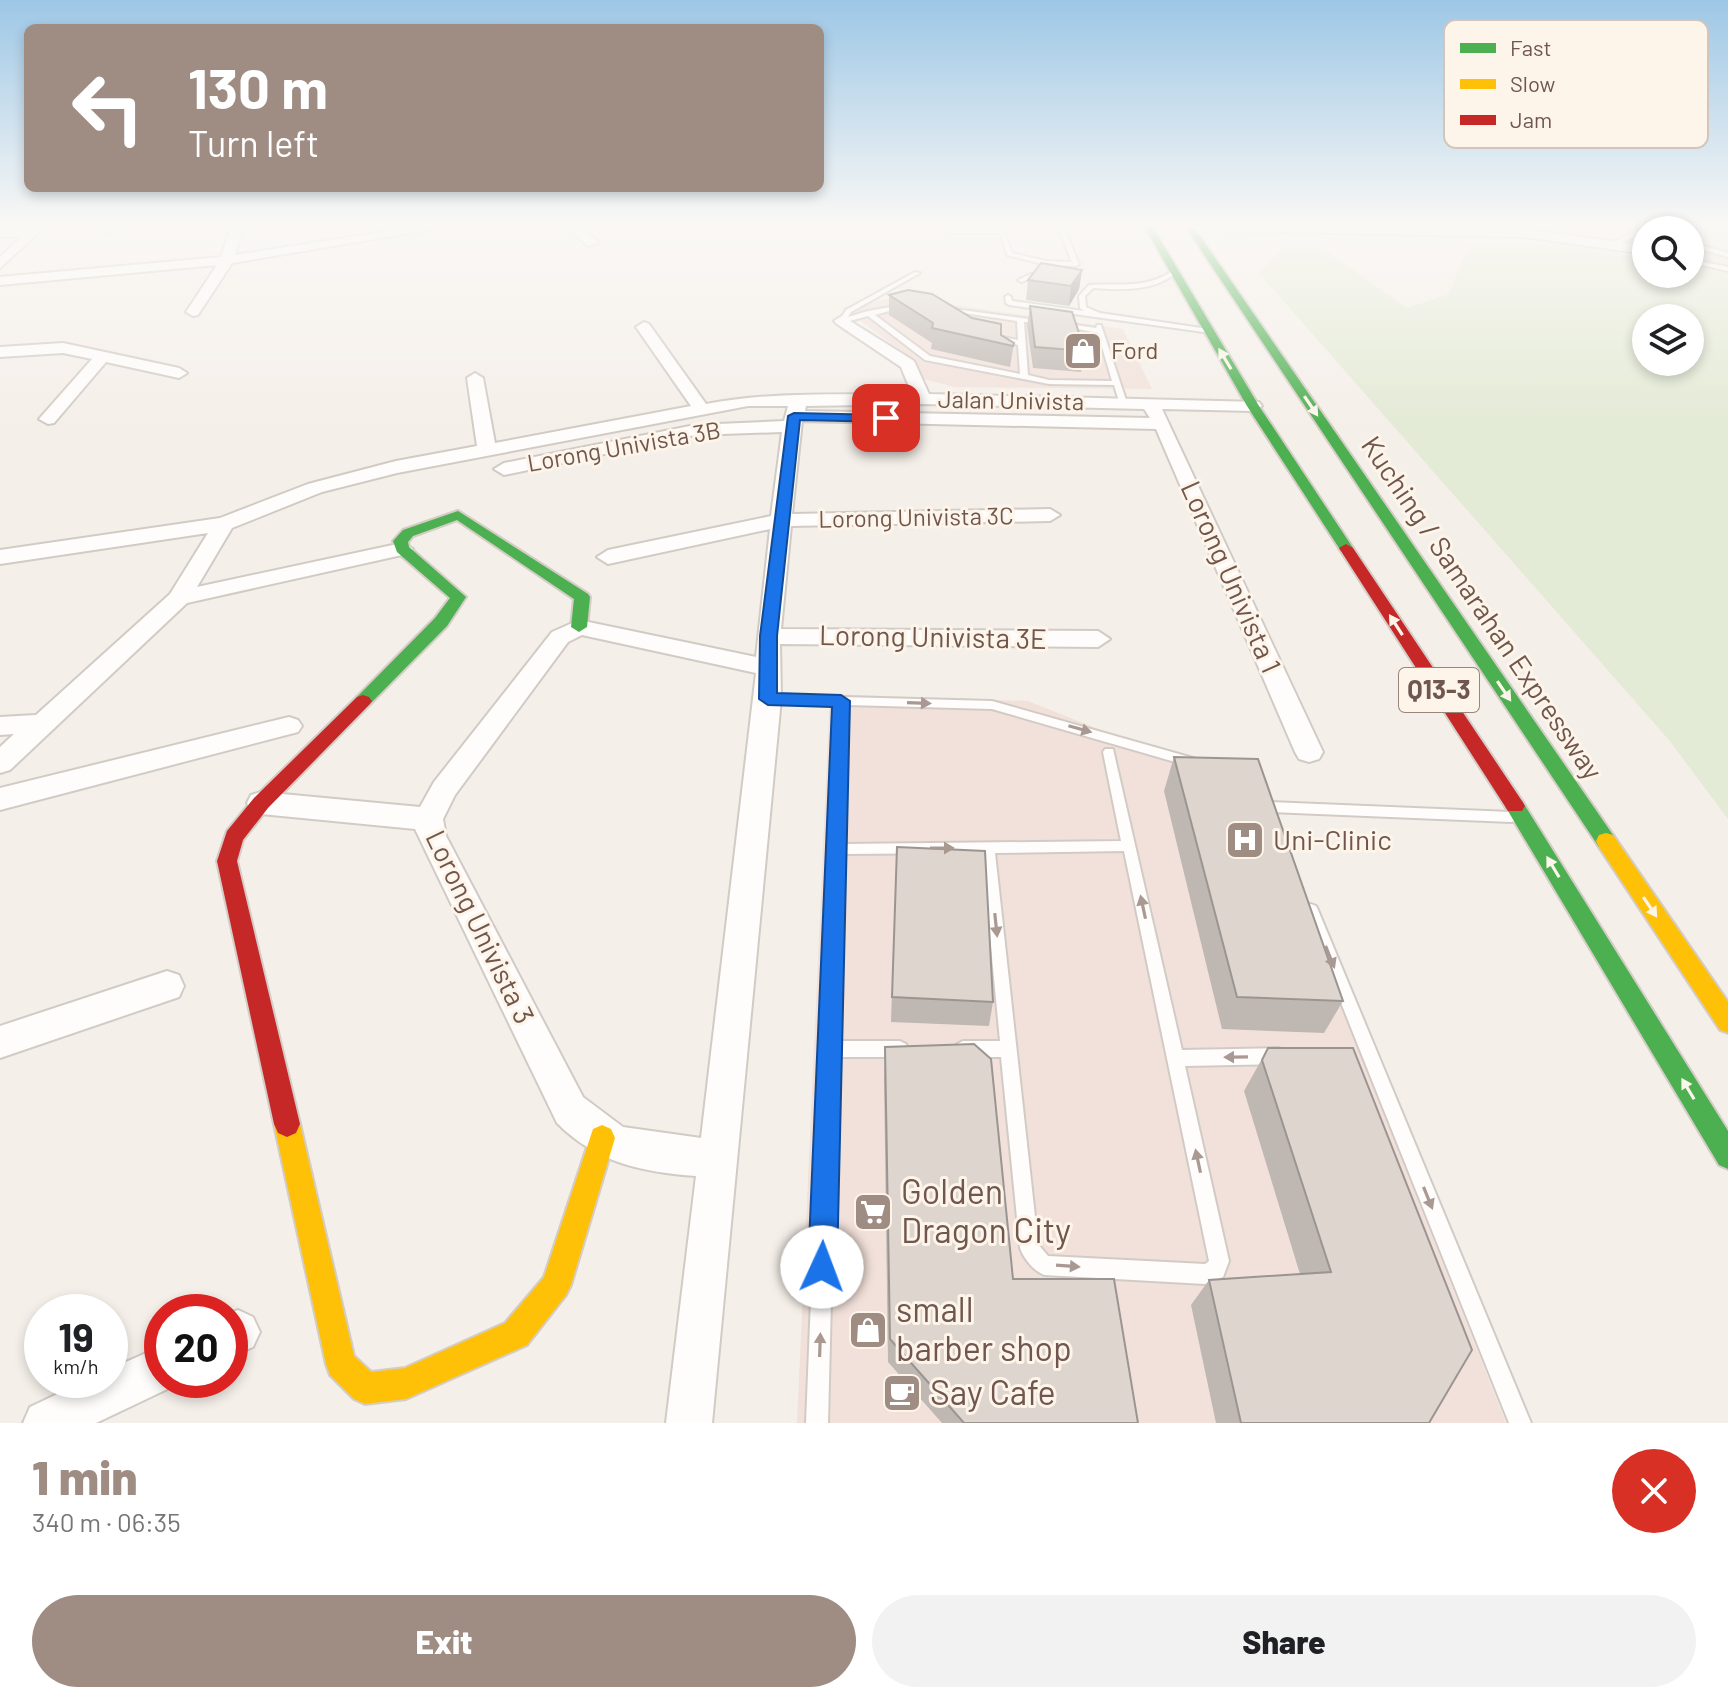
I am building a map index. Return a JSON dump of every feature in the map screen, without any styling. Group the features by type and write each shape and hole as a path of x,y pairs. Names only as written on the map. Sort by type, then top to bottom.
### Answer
{"main road":[{"name":"Q13-3","path":"1185,292 1253,406 1523,817 1728,1156"},
{"name":"Kuching / Samarahan Expressway","path":"1234,292 1728,1022"},
{"path":"579,627 582,597 458,515 408,533 400,541 402,549 458,597 441,622 261,803 234,837 227,861 341,1364 365,1388 406,1383 516,1334 556,1285 602,1138"}],"street":[{"path":"193,312 206,292"},
{"path":"842,321 908,364 923,399"},
{"path":"644,327 700,407"},
{"path":"0,352 63,348 179,373"},
{"path":"48,419 102,357"},
{"path":"475,378 487,450"},
{"name":"Jalan Univista","path":"0,557 224,524 315,488 396,467 700,407 795,413 923,399 1253,406"},
{"name":"Lorong Univista 1","path":"1150,404 1163,424 1309,752"},
{"path":"689,1423 781,520 795,413 1163,424"},
{"name":"Lorong Univista 3B","path":"504,469 795,413"},
{"name":"Lorong Univista 3C","path":"608,557 781,520 1050,515"},
{"path":"0,763 179,598 224,524"},
{"path":"179,598 402,549"},
{"path":"579,627 768,667"},
{"name":"Lorong Univista 3","path":"579,627 560,637 444,789 428,819 431,836 570,1110 586,1128 624,1150 718,1158"},
{"name":"Lorong Univista 3E","path":"768,667 1098,639"},
{"path":"0,726 39,724"},
{"path":"0,799 289,726"},
{"path":"261,803 428,819"},
{"path":"0,1042 167,986"},
{"path":"46,1423 144,1377"}],"lane":[{"path":"842,321 848,311 882,292"},
{"path":"1085,292 1082,296 1083,308 1098,315"},
{"path":"1008,297 1009,303 1208,331"},
{"path":"842,321 907,305 923,307"},
{"path":"959,322 938,309 1100,331"},
{"path":"868,313 928,358 1049,382 1118,383"},
{"path":"1098,315 1100,331 1123,403"},
{"path":"1020,320 1024,376"},
{"path":"993,338 1021,343"},
{"path":"768,667 841,701 1005,707 1206,766"},
{"path":"817,1423 841,701"},
{"path":"988,848 1029,1248 1035,1259 1044,1265 1205,1274 1216,1270 1219,1261 1109,752"},
{"path":"1269,807 1523,817"},
{"path":"836,849 1129,846"},
{"path":"1304,894 1362,1055 1520,1423"},
{"path":"830,1049 919,1049"},
{"path":"948,1049 1008,1049"},
{"path":"1175,1058 1295,1056"}],"shaded area":[{"path":"899,297 1123,329 1152,389 955,387 916,377 917,363 842,307"},
{"path":"830,694 1028,701 1256,792 1506,1423 797,1423"}],"green space":[{"path":"1276,292 1385,292 1407,308 1450,292 1728,292 1728,819 1669,740"}],"building":[{"path":"932,294 972,318 1001,324 1001,335 1014,343 1013,346 932,328 933,323 889,295"},
{"path":"1030,306 1072,312 1085,351 1035,347"},
{"path":"1174,757 1258,759 1343,1001 1237,997"},
{"path":"897,847 985,851 993,1002 892,997"},
{"path":"974,1044 991,1059 1013,1279 1114,1279 1138,1423 964,1423 890,1339 885,1047"},
{"path":"1268,1048 1353,1048 1472,1350 1429,1423 1241,1423 1209,1280 1331,1272 1262,1060"}],"traffic: fast":[{"path":"1187,292 1253,406 1346,548"},
{"path":"1234,292 1606,841"},
{"path":"363,701 441,622 458,597 402,549 400,541 408,533 458,515 582,597 579,627"},
{"path":"1515,806 1728,1156"}],"traffic: slow":[{"path":"1606,841 1728,1022"},
{"path":"287,1124 341,1364 365,1388 406,1383 516,1334 556,1285 602,1138"}],"traffic: jam":[{"path":"1346,548 1515,806"},
{"path":"287,1124 227,861 234,837 261,803 363,701"}],"place":[{"name":"Ford","path":"1083,351"},
{"name":"Uni-Clinic","path":"1245,840"},
{"name":"Golden Dragon City","path":"873,1212"},
{"name":"small barber shop","path":"868,1330"},
{"name":"Say Cafe","path":"902,1393"}],"route":[{"path":"822,1267 841,701 768,699 768,636 794,416 886,418"}]}
